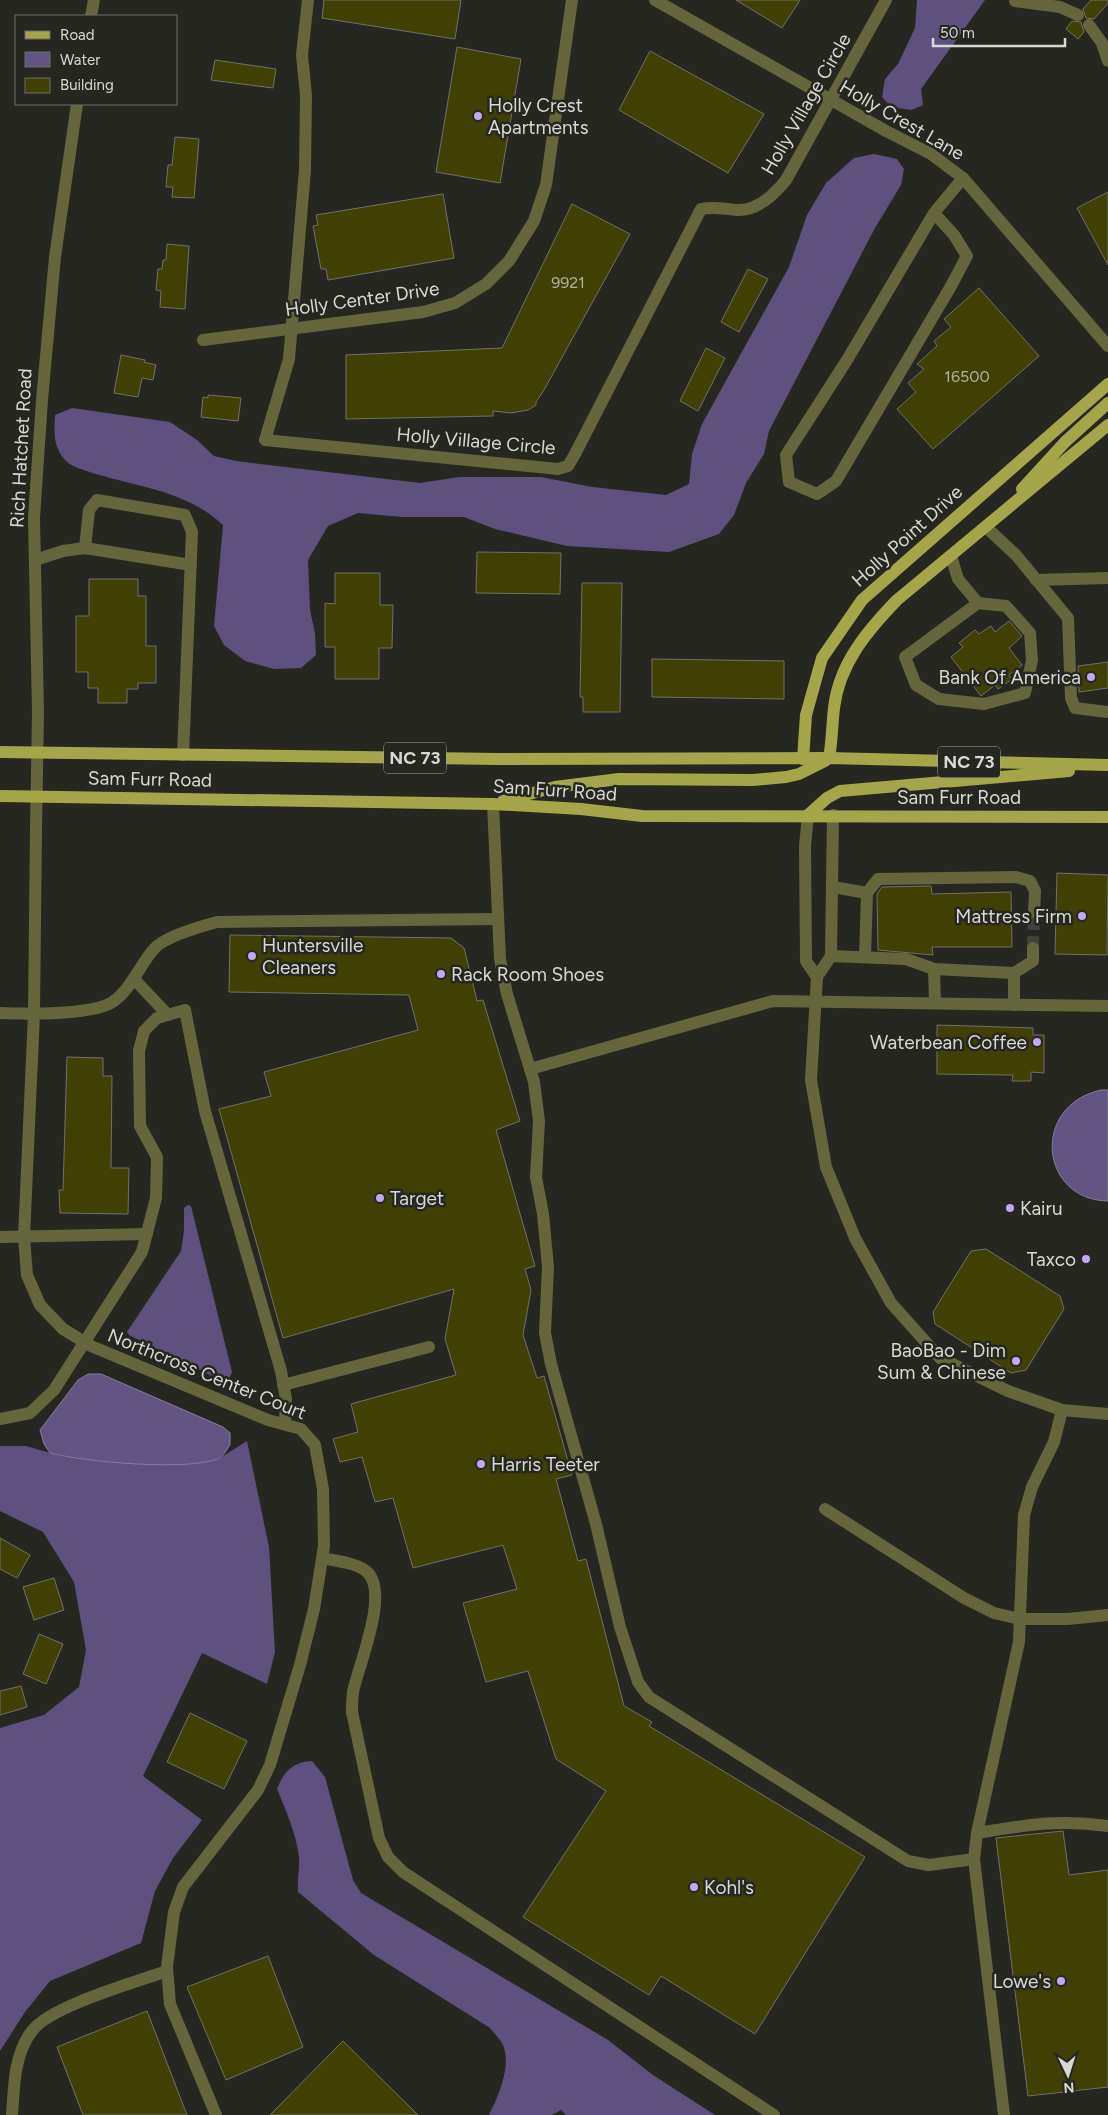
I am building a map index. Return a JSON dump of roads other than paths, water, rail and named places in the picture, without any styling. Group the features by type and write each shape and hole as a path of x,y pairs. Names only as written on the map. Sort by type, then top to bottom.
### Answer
{"main road":[{"name":"Holly Point Drive","path":"803,759 806,715 822,658 862,600 1108,384"},
{"path":"986,528 1065,442 1108,403"},
{"path":"493,804 555,787 619,779 753,780 786,777 799,774 829,758 836,699 840,682 853,652 869,629 897,600 1108,425"},
{"name":"Sam Furr Road","path":"0,752 498,759 829,758 1108,767"},
{"path":"808,815 840,791 1108,767"},
{"name":"Sam Furr Road","path":"0,796 493,804 581,809 642,816 833,815 1108,818"}],"street":[{"path":"91,15 94,0"},
{"name":"Holly Village Circle","path":"308,0 302,55 306,95 305,170 289,359 265,440 558,469 568,466 701,210 711,207 738,210 750,208 769,199 786,180 886,0"},
{"name":"Holly Center Drive","path":"203,340 439,309 486,284 509,261 526,236 541,204 572,0"},
{"name":"Holly Crest Lane","path":"655,0 930,154 963,178 1108,346"},
{"path":"1015,1 1060,7 1078,15"},
{"path":"1089,25 1102,43 1108,61"},
{"name":"Rich Hatchet Road","path":"37,796 34,518 55,257 77,105"},
{"path":"934,213 954,235 967,256 951,286 895,377 836,481 817,494 789,482 786,455 846,360 934,213 963,178"},
{"path":"85,548 89,510 97,500 185,515 192,532 183,755"},
{"path":"986,528 1016,555 1068,618 1071,698 1075,708 1108,712"},
{"path":"35,560 63,551 85,548 191,565"},
{"path":"951,556 958,579 978,603 1006,606 1030,633 1032,660 1025,693 984,704 939,699 916,685 905,657 978,603"},
{"path":"1036,580 1108,578"},
{"name":"Northcross Center Court","path":"37,796 34,1014 24,1237 27,1274 40,1305 63,1329 84,1341 268,1420 302,1429 315,1445 323,1489 324,1546 314,1609 300,1665 270,1765 258,1790 183,1887 174,1912 168,1971 170,2004 216,2115"},
{"path":"493,804 500,959 507,994 534,1082 539,1121 536,1177 543,1214 548,1267 545,1333 551,1364 596,1524 620,1627 638,1682 649,1697 908,1861 929,1865 974,1859"},
{"path":"808,815 805,846 806,961 818,978"},
{"path":"833,815 831,956 818,978 811,1080 826,1167 855,1238 890,1303 940,1358 1008,1391 1062,1410 1108,1414"},
{"path":"865,957 867,892 878,879 1016,877 1030,881 1035,891 1034,912"},
{"path":"833,887 867,892"},
{"path":"0,1013 34,1014 88,1009 111,1002 134,979 155,947 194,928 217,922 497,919"},
{"path":"831,956 906,959 934,969 1014,973 1033,961 1033,948"},
{"path":"934,969 934,1003"},
{"path":"1014,973 1014,1005"},
{"path":"134,979 168,1015"},
{"path":"530,1069 767,1003 791,1000 1108,1006"},
{"path":"0,1419 30,1413 54,1390 142,1252 156,1198 157,1158 140,1126 139,1050 144,1031 158,1018 185,1010 205,1111 283,1384 286,1399 284,1424"},
{"path":"0,1237 147,1234"},
{"path":"283,1384 429,1347"},
{"path":"1004,2115 974,1859 977,1832 1019,1642 1024,1514 1032,1487 1054,1442 1062,1410"},
{"path":"825,1509 964,1598 994,1613 1020,1619 1068,1619 1108,1615"},
{"path":"322,1558 358,1566 368,1572 374,1584 373,1623 353,1693 352,1712 379,1838 388,1857 403,1872 774,2115"},
{"path":"977,1832 1045,1822 1073,1821 1108,1826"},
{"path":"12,2115 14,2086 20,2052 33,2029 56,2012 168,1971"}],"water":[{"path":"1101,1090 1108,1090 1108,1201 1085,1197 1068,1185 1057,1170 1052,1151 1054,1132 1063,1114 1078,1099"},
{"path":"88,1374 101,1374 223,1427 230,1433 230,1445 218,1459 203,1463 183,1464 160,1465 110,1462 50,1453 44,1444 40,1430 78,1380"}],"tunnel":[{"path":"1033,948 1034,912"}],"place":[{"name":"Holly Crest Apartments","path":"478,116"},
{"name":"Bank Of America","path":"1091,677"},
{"name":"Mattress Firm","path":"1082,916"},
{"name":"Huntersville Cleaners","path":"252,956"},
{"name":"Rack Room Shoes","path":"441,974"},
{"name":"Waterbean Coffee","path":"1037,1042"},
{"name":"Target","path":"380,1198"},
{"name":"Kairu","path":"1010,1208"},
{"name":"Taxco","path":"1086,1259"},
{"name":"BaoBao - Dim Sum & Chinese","path":"1016,1361"},
{"name":"Harris Teeter","path":"481,1464"},
{"name":"Kohl's","path":"694,1887"},
{"name":"Lowe's","path":"1061,1981"}]}
